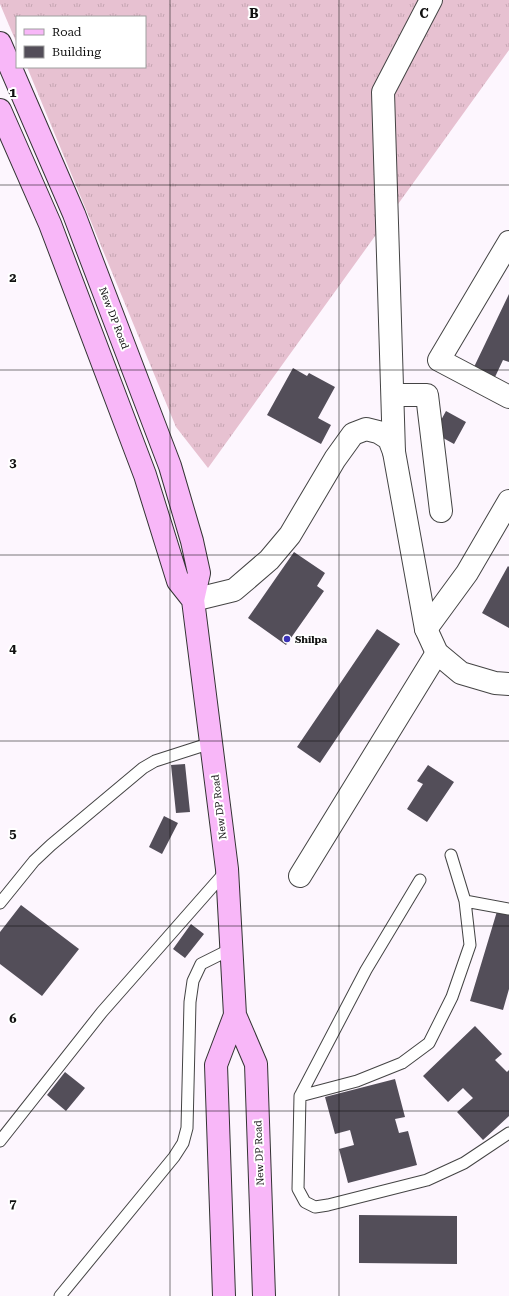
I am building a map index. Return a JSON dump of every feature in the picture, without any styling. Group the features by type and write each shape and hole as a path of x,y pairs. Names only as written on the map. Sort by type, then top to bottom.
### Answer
{"main road":[{"name":"New DP Road","path":"0,44 74,214 170,466 192,541 199,573 194,600 227,869 235,1015 256,1064 264,1296"},
{"path":"0,110 50,224 145,475 178,581 194,600"},
{"name":"New DP Road","path":"224,1296 216,1065 235,1015"}],"street":[{"path":"431,0 383,92 394,452 426,629 437,653 461,673 495,683 509,684"},
{"path":"509,242 439,360 509,397"},
{"path":"393,394 427,395 441,511"},
{"path":"194,600 234,590 269,560 290,535 335,459 353,434 366,429 378,432 389,439 394,452"},
{"path":"426,629 467,573 509,501"},
{"path":"300,876 437,653"}],"lane":[{"path":"0,903 34,861 143,768 155,761 211,743"},
{"path":"300,1096 357,1081 402,1063 429,1043 452,997 470,945 465,901 451,855"},
{"path":"0,1140 102,1012 227,869"},
{"path":"420,880 366,970 300,1096 298,1189 305,1202 315,1207 427,1180 464,1163 509,1133"},
{"path":"465,901 509,909"},
{"path":"60,1296 174,1157 183,1143 187,1128 190,1002 193,981 202,964 231,949"}],"green space":[{"path":"0,0 509,0 509,50 208,468 176,427 27,68 146,68 146,16 16,16 16,42 0,4"}],"building":[{"path":"509,294 509,362 503,360 495,377 474,367"},
{"path":"293,368 307,376 309,373 335,387 318,418 331,425 321,444 267,415"},
{"path":"446,411 466,422 454,444 434,433"},
{"path":"294,552 325,573 317,586 324,591 286,645 248,618"},
{"path":"508,566 509,567 509,628 482,613"},
{"path":"377,629 400,644 320,763 297,747"},
{"path":"185,764 190,812 176,813 171,765"},
{"path":"428,765 454,782 427,822 407,809 423,784 417,781"},
{"path":"164,816 178,823 162,854 149,847"},
{"path":"21,905 79,949 42,996 0,964 0,932"},
{"path":"498,908 509,912 509,989 503,1010 470,1001"},
{"path":"191,924 204,934 185,958 173,949"},
{"path":"475,1026 502,1054 495,1060 507,1072 509,1070 509,1116 483,1140 457,1112 473,1098 463,1088 448,1102 423,1076"},
{"path":"65,1072 85,1088 66,1111 47,1095"},
{"path":"395,1079 405,1117 395,1119 399,1133 408,1131 417,1165 348,1183 339,1149 354,1145 350,1130 335,1134 325,1097"},
{"path":"359,1215 457,1216 457,1264 359,1263"}],"place":[{"name":"Shilpa","path":"287,639"}]}
